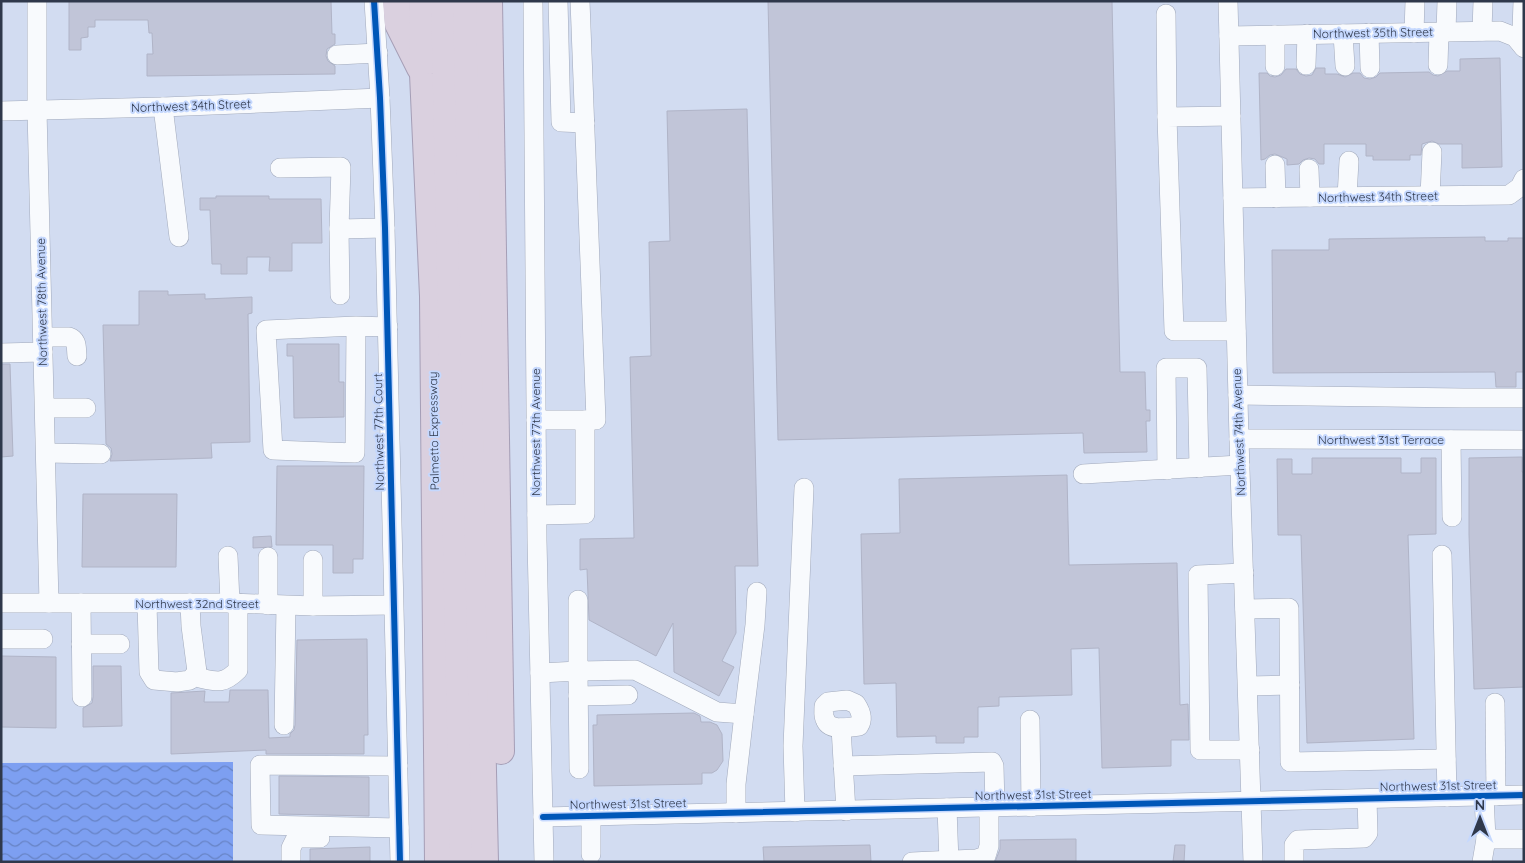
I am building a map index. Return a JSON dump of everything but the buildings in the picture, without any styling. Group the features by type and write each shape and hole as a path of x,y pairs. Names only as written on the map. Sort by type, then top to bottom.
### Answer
{"highway":[{"path":"396,1 398,24 423,74"},
{"name":"Palmetto Expressway","path":"422,1 423,74 433,296 438,862"},
{"path":"444,1 463,862"},
{"path":"466,1 485,862"},
{"path":"489,1 503,862"},
{"path":"491,75 504,1"}],"street":[{"name":"Northwest 78th Avenue","path":"37,1 37,110 49,603"},
{"name":"Northwest 77th Court","path":"374,1 380,98 388,327 400,862"},
{"name":"Northwest 77th Avenue","path":"533,1 537,515 544,862"},
{"path":"558,1 561,122"},
{"path":"536,420 596,420 580,1"},
{"name":"Northwest 74th Avenue","path":"1228,1 1239,439 1253,862"},
{"path":"1414,32 1415,1"},
{"path":"1438,65 1447,1"},
{"path":"1482,31 1483,1"},
{"path":"1521,37 1523,1"},
{"path":"1166,14 1167,117 1174,331 1236,330"},
{"name":"Northwest 35th Street","path":"1229,36 1500,31 1521,37"},
{"path":"1369,33 1370,68"},
{"path":"1306,65 1308,34"},
{"path":"1343,34 1345,66"},
{"path":"1275,35 1275,66"},
{"path":"337,54 378,53"},
{"name":"Northwest 34th Street","path":"1,111 163,107 380,98"},
{"path":"163,107 179,237"},
{"path":"1167,117 1231,116"},
{"path":"534,120 585,123"},
{"path":"1430,196 1432,152"},
{"path":"1346,197 1349,161"},
{"path":"1275,165 1276,198"},
{"path":"280,168 341,167 339,229 340,295"},
{"path":"1309,169 1310,197"},
{"name":"Northwest 34th Street","path":"1233,198 1509,195 1522,186"},
{"path":"339,229 385,228"},
{"path":"356,326 356,454 273,450 266,330 356,326 388,327"},
{"path":"1,353 69,336 76,342 77,356"},
{"path":"1167,470 1166,368 1197,368 1199,468"},
{"path":"1238,395 1524,398"},
{"path":"45,408 86,408"},
{"path":"537,515 585,514 585,420"},
{"name":"Northwest 31st Terrace","path":"1239,439 1524,440"},
{"path":"1451,440 1452,517"},
{"path":"46,453 101,454"},
{"path":"1083,474 1240,465"},
{"path":"795,812 793,746 804,488"},
{"path":"1442,555 1447,797"},
{"path":"190,603 197,672 200,678 218,682 230,678 238,670 234,603 228,556"},
{"path":"268,557 277,605 284,726"},
{"path":"313,560 313,606"},
{"path":"1244,573 1198,574 1200,750 1250,750"},
{"path":"736,813 736,784 755,625 757,592"},
{"path":"578,600 579,768"},
{"name":"Northwest 32nd Street","path":"1,603 393,605"},
{"path":"81,603 82,697"},
{"path":"147,604 149,672 154,680 177,682 190,680 197,672"},
{"path":"1245,609 1288,608 1290,762 1446,759"},
{"path":"1,639 43,638"},
{"path":"81,644 120,644"},
{"path":"540,672 636,670 717,712 744,714"},
{"path":"1248,686 1290,685"},
{"path":"578,696 628,695"},
{"path":"1482,862 1490,796 1495,703"},
{"path":"1030,720 1031,806"},
{"path":"841,728 846,811"},
{"path":"843,766 992,762 994,766 992,807 989,846 986,856 976,859 912,862"},
{"path":"398,766 260,765 260,808 261,825 399,834"},
{"name":"Northwest 31st Street","path":"543,817 1524,795"},
{"path":"1294,862 1294,845 1298,840 1364,838 1368,833 1367,799"},
{"path":"947,808 948,861"},
{"path":"591,816 591,854"},
{"path":"291,862 291,848 296,838 399,834"},
{"path":"1486,839 1524,839"}],"water":[{"path":"233,762 233,862 1,862 1,763"}],"cycle path":[{"path":"374,1 385,228 400,862"},
{"path":"543,817 1524,795"}]}
